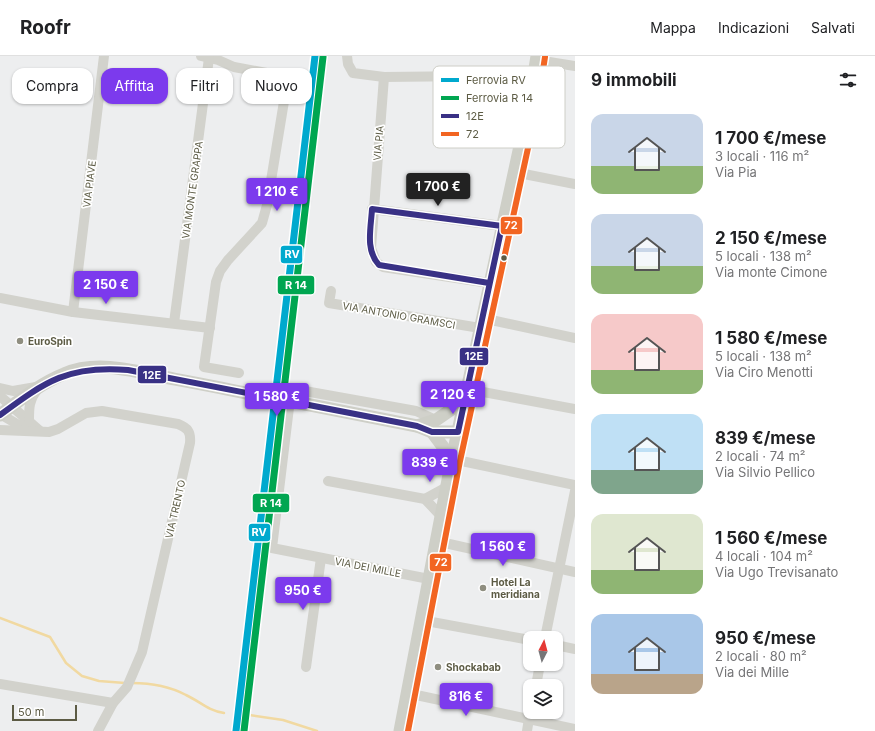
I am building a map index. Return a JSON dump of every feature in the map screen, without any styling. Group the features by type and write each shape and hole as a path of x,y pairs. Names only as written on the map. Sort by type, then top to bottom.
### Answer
{"main road":[{"path":"400,731 452,459 519,148"},
{"path":"3,412 40,387 63,374 74,370 99,367 128,370 255,395"},
{"path":"434,426 466,394"},
{"path":"295,402 417,426 434,426 458,432"},
{"path":"434,426 452,459"}],"street":[{"name":"VIA PIAVE","path":"73,312 104,56"},
{"path":"212,57 234,67 288,78 267,205 262,223 233,253 220,271 216,282 204,367 239,373"},
{"name":"VIA MONTE GRAPPA","path":"174,323 212,57"},
{"path":"537,58 575,66"},
{"path":"347,60 353,73 384,76 433,76"},
{"name":"VIA PIA","path":"384,76 372,210 371,253 379,265 490,283"},
{"path":"514,172 575,184"},
{"path":"372,210 502,226"},
{"name":"VIA ANTONIO GRAMSCI","path":"331,291 329,303 481,323"},
{"path":"0,298 73,312 210,328"},
{"path":"481,323 575,338"},
{"path":"0,388 13,391 40,387"},
{"path":"29,420 31,398 40,387"},
{"path":"321,558 272,548 291,391 299,390 416,412 434,426"},
{"path":"466,394 575,410"},
{"path":"0,396 3,412 29,420 40,431"},
{"name":"VIA TRENTO","path":"0,430 48,432 58,429 86,413 102,411 178,424 185,426 189,431 190,443 146,637 129,683 113,703 98,731"},
{"name":"VIA TRENTO","path":"3,412 17,424 40,431"},
{"path":"452,459 575,485"},
{"path":"328,482 425,499 441,516"},
{"path":"425,499 447,487"},
{"path":"546,631 575,492"},
{"path":"436,541 575,572"},
{"name":"VIA DEI MILLE","path":"306,667 321,558 429,579"},
{"path":"421,620 523,639"},
{"path":"563,647 575,650"},
{"path":"0,684 113,703"},
{"path":"407,693 523,715"},
{"path":"527,731 529,719"},
{"path":"540,719 575,729"}],"waterway":[{"path":"0,618 50,637 66,663 82,676 99,681 125,683"},
{"path":"132,683 153,684 173,689 208,708 224,713"},
{"path":"243,714 283,720 317,731"}],"tunnel":[{"path":"255,395 295,402"}],"rail line":[{"name":"RV","path":"236,731 315,56"}],"transit line":[{"path":"244,731 323,57"},
{"name":"72","path":"544,66 545,57"},
{"name":"72","path":"408,731 460,461 528,148"},
{"name":"12E","path":"0,415 31,393 59,378 74,373 107,369 128,370 417,426 432,432 458,432 502,226 372,209 370,246 379,265 489,283"}],"place":[{"name":"EuroSpin","path":"20,341"},
{"name":"Hotel La meridiana","path":"483,588"},
{"name":"Shockabab","path":"438,667"}]}
